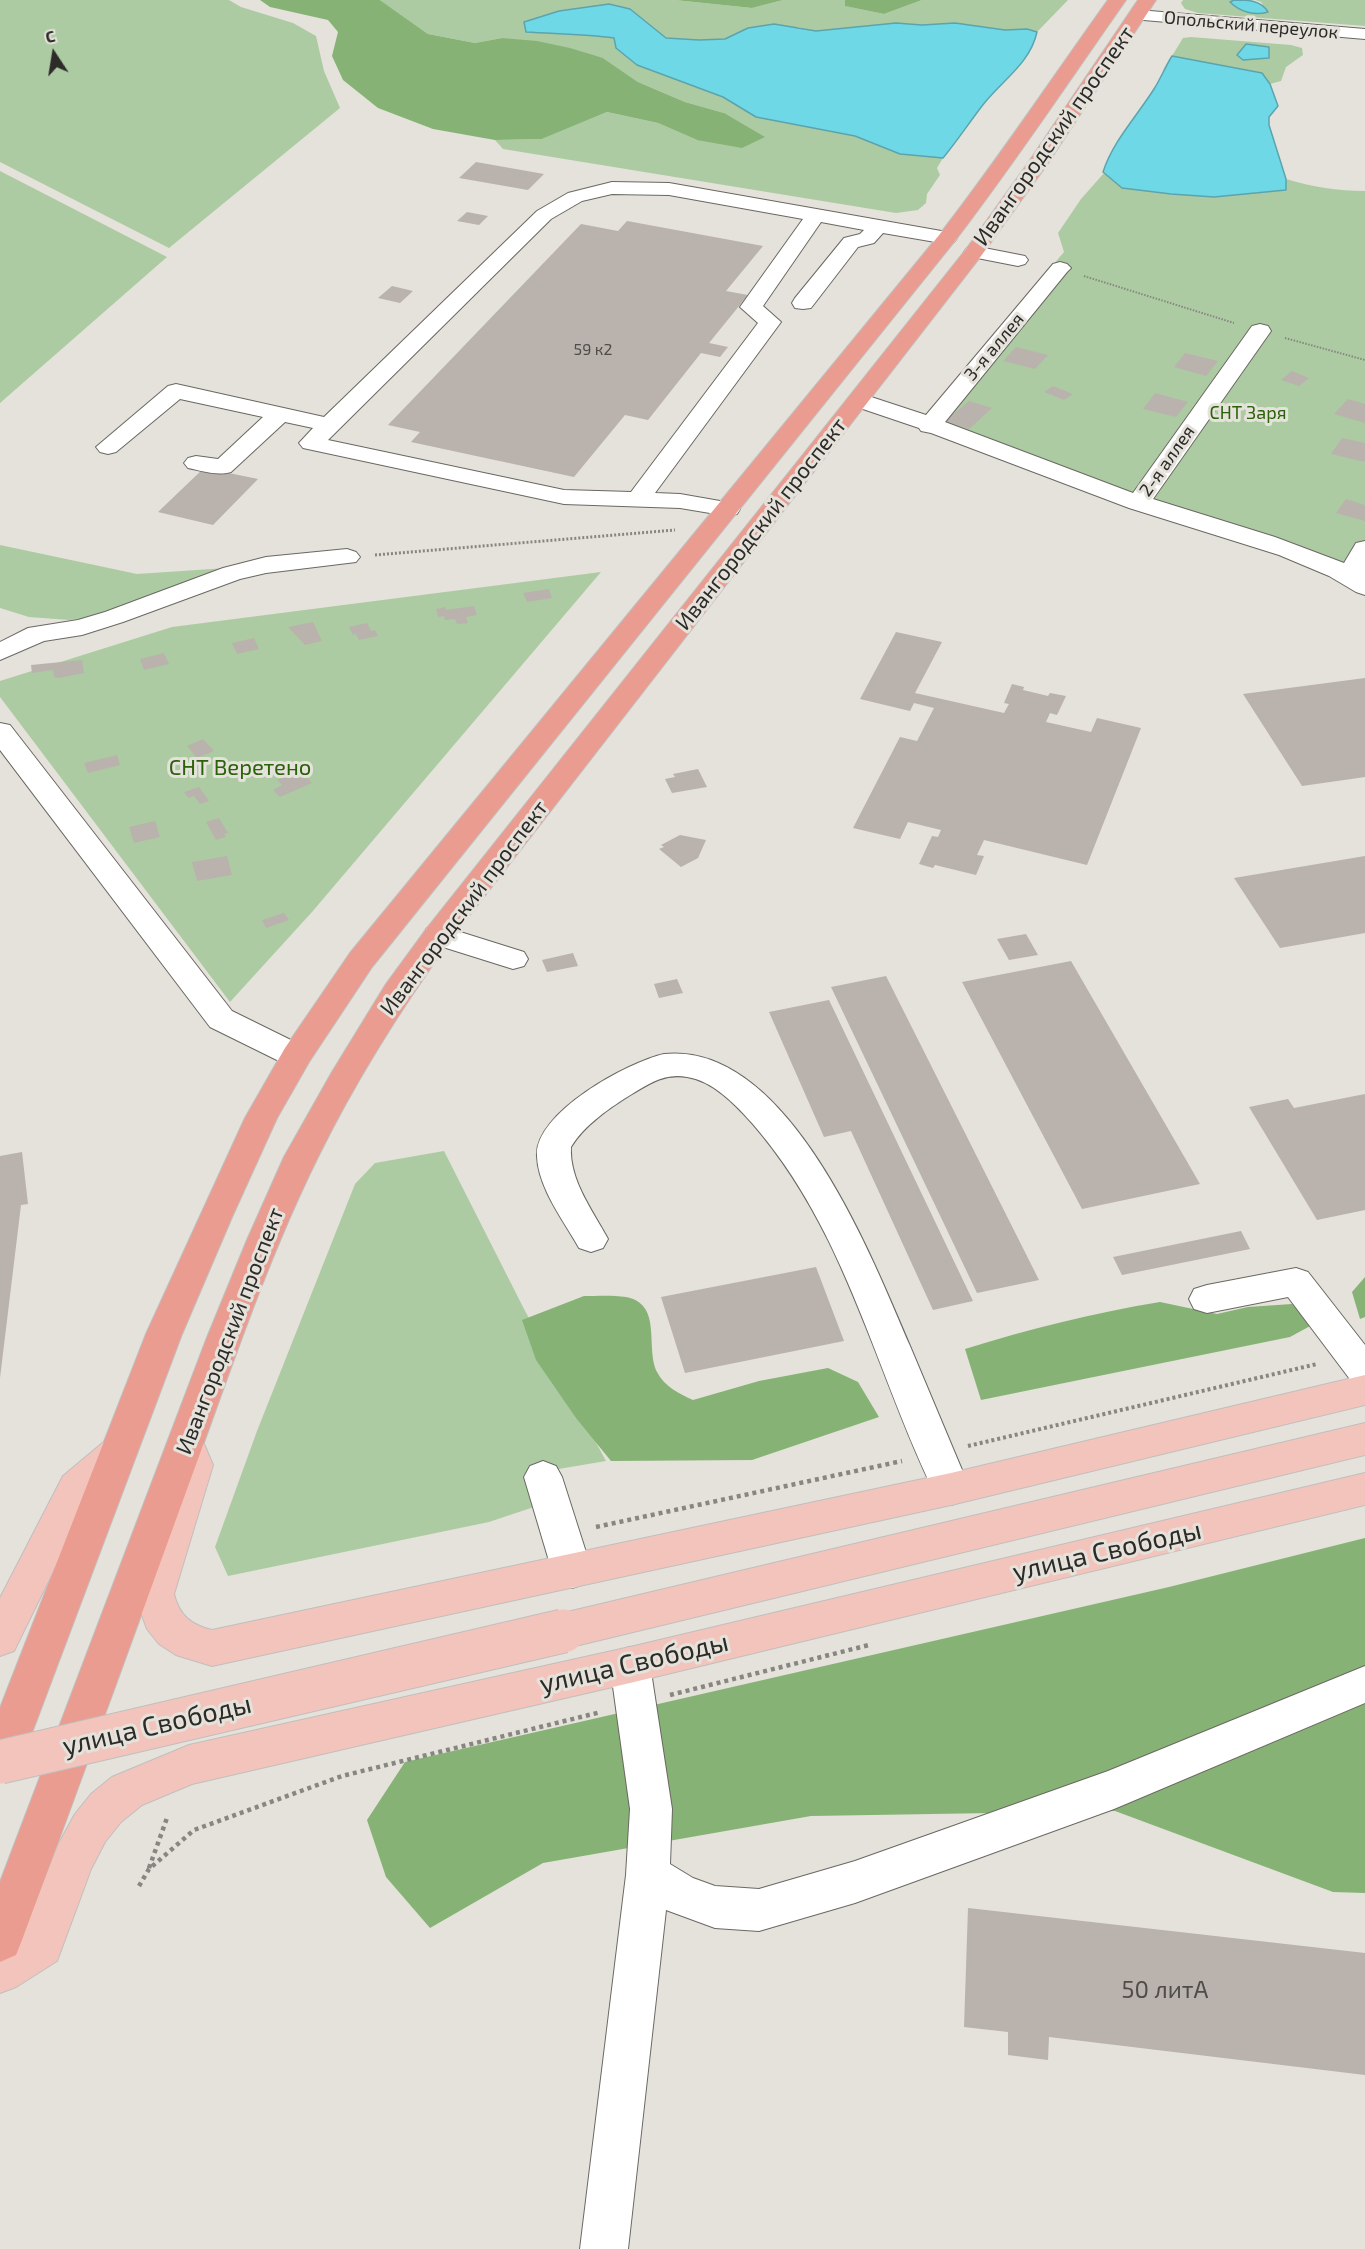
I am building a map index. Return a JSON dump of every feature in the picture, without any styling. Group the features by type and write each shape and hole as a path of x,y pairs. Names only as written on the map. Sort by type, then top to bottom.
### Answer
{"highway":[{"name":"Ивангородский проспект","path":"0,1762 164,1334 261,1118 296,1056 361,960 947,238 1006,161 1041,106 1116,0"},
{"name":"Ивангородский проспект","path":"0,1941 240,1300 301,1157 348,1072 385,1012 438,935 974,252 1036,166 1142,7"}],"main road":[{"path":"187,1442 194,1465 154,1594 157,1610 166,1626 192,1644 212,1648 951,1489 1365,1390"},
{"name":"улица Свободы","path":"0,1762 563,1631 1365,1438"},
{"path":"0,1638 76,1487 119,1451"},
{"name":"улица Свободы","path":"0,1971 40,1945 73,1860 90,1828 106,1808 127,1791 189,1765 633,1684 1365,1489"}],"street":[{"name":"Опольский переулок","path":"1142,7 1365,34"},
{"path":"728,509 680,501 564,497 310,443 544,215 575,197 612,188 669,189 947,238"},
{"path":"636,501 770,322 751,307 816,214"},
{"path":"803,303 851,242 867,238 879,225"},
{"path":"974,252 1018,260"},
{"name":"3-я аллея","path":"929,426 1060,268"},
{"name":"2-я аллея","path":"1138,503 1260,331"},
{"path":"108,447 176,391 329,425"},
{"path":"859,400 897,412 1138,503 1231,530 1358,581 1365,548"},
{"path":"196,463 223,467 280,414"},
{"path":"0,652 37,634 82,627 114,617 232,573 267,565 347,557"},
{"path":"0,731 221,1018 296,1056"},
{"path":"438,935 513,959"},
{"path":"591,1239 555,1166 554,1147 570,1124 631,1079 656,1067 686,1063 719,1075 761,1112 828,1202 848,1241 951,1489"},
{"path":"1207,1299 1296,1282 1365,1372"},
{"path":"543,1476 572,1571"},
{"path":"604,2249 648,1875 651,1809 633,1684"},
{"path":"648,1875 680,1894 715,1907 759,1910 855,1882 1114,1789 1365,1684"}],"path":[{"path":"1060,268 1260,331 1365,360"},
{"path":"347,557 681,529"},
{"path":"149,1869 194,1830 342,1776 633,1684 879,1643"},
{"path":"139,1886 149,1869 166,1818"}],"green space":[{"path":"0,0 229,0 241,7 293,23 316,36 324,71 340,108 169,248 0,162"},
{"path":"260,0 380,0 428,34 475,43 502,38 537,41 570,48 603,58 638,82 685,102 724,113 765,137 742,148 697,140 658,123 607,112 542,139 495,140 433,129 378,108 343,80 332,56 338,32 328,20 270,7"},
{"path":"380,0 675,0 752,8 783,0 845,0 846,6 884,14 922,0 1068,0 1037,32 1027,29 1005,30 896,23 816,31 798,27 748,28 725,39 699,40 666,38 630,9 567,35 614,38 637,65 723,97 756,117 855,136 900,154 943,158 937,168 940,175 927,194 926,203 918,210 896,213 503,149 495,140 542,139 607,112 658,123 697,140 724,113 685,102 638,82 603,58 502,38 475,43 428,34"},
{"path":"675,0 783,0 752,8"},
{"path":"845,0 922,0 884,14 845,6"},
{"path":"1183,0 1234,0 1230,2 1268,12 1261,2 1255,0 1365,0 1365,26 1198,13 1185,9 1181,3"},
{"path":"1183,38 1291,45 1302,48 1303,55 1286,67 1281,81 1270,84 1262,73 1172,56"},
{"path":"0,171 167,257 0,403"},
{"name":"СНТ Заря","path":"1104,173 1123,188 1214,197 1286,190 1286,179 1325,188 1365,191 1365,579 922,419 1064,252 1058,233 1081,199"},
{"path":"0,545 137,574 242,567 95,617 69,620 29,617 0,608"},
{"name":"СНТ Веретено","path":"601,572 312,912 230,1002 0,697 0,681 172,627"},
{"path":"444,1151 524,1309 606,1461 523,1475 543,1504 489,1522 228,1576 215,1547 257,1431 355,1184 375,1163"},
{"path":"1365,1277 1365,1317 1360,1319 1352,1292"},
{"path":"584,1296 626,1297 637,1301 645,1308 649,1317 652,1351 657,1372 668,1386 693,1400 759,1381 828,1368 858,1382 879,1417 752,1460 611,1461 576,1418 536,1360 522,1320"},
{"path":"1160,1302 1217,1314 1248,1307 1292,1304 1308,1313 1312,1325 1290,1337 981,1400 965,1349 1061,1322"},
{"path":"1365,1538 1365,1893 1333,1892 1115,1811 811,1816 543,1863 430,1928 386,1877 367,1820 405,1762 1169,1587"}],"water":[{"path":"1234,0 1258,3 1268,12 1258,14 1243,11 1230,2"},
{"path":"609,4 630,9 666,38 725,39 748,28 774,24 816,31 896,23 922,25 955,23 1005,30 1027,29 1037,32 1022,63 982,106 943,158 900,154 855,136 756,117 723,97 637,65 616,48 614,38 526,32 524,22 559,11"},
{"path":"1246,44 1269,47 1269,58 1243,60 1237,55"},
{"path":"1172,56 1262,73 1270,84 1278,106 1269,117 1269,125 1286,179 1286,190 1214,197 1171,194 1122,188 1103,172 1119,139 1154,89"}],"building":[{"path":"476,162 544,174 528,190 459,178"},
{"path":"467,212 488,216 479,225 457,221"},
{"path":"627,221 763,246 726,291 748,295 709,343 728,347 720,357 701,353 648,420 625,415 574,477 411,442 420,432 388,425 581,224 618,231"},
{"path":"392,286 413,291 400,303 378,298"},
{"path":"1016,347 1048,355 1035,369 1003,361"},
{"path":"1185,353 1218,361 1206,376 1174,367"},
{"path":"1292,371 1309,378 1299,386 1281,380"},
{"path":"1053,386 1073,394 1064,400 1044,392"},
{"path":"1155,393 1188,402 1176,417 1143,409"},
{"path":"1348,399 1365,404 1365,423 1334,414"},
{"path":"969,401 992,408 969,429 945,421"},
{"path":"1342,438 1365,443 1365,462 1331,454"},
{"path":"204,468 258,479 213,525 158,512"},
{"path":"1346,499 1365,505 1365,521 1336,513"},
{"path":"549,589 552,598 527,602 523,593"},
{"path":"474,606 477,615 466,617 468,623 457,624 455,619 445,620 444,616 438,617 436,609 446,607 446,610"},
{"path":"313,622 322,641 305,645 288,627"},
{"path":"367,623 371,631 375,630 378,636 359,640 349,627"},
{"path":"896,632 942,642 915,693 1004,713 1009,704 1004,703 1012,684 1024,687 1023,690 1048,696 1050,693 1066,696 1057,715 1050,713 1046,722 1091,732 1097,718 1141,728 1087,865 984,840 977,855 984,856 976,875 935,865 933,868 919,864 932,836 938,837 941,830 908,822 900,839 853,828 900,737 917,741 934,708 914,703 910,711 860,699"},
{"path":"254,638 259,649 237,654 232,643"},
{"path":"164,653 169,664 144,670 140,659"},
{"path":"82,660 84,673 59,678 54,677 53,670 32,673 31,665"},
{"path":"1365,678 1365,777 1302,786 1243,694"},
{"path":"203,739 214,751 197,758 187,746"},
{"path":"117,755 120,765 88,773 84,763"},
{"path":"698,769 707,787 672,793 665,779 675,777 673,774"},
{"path":"300,770 312,783 280,797 273,790 282,785 277,780"},
{"path":"199,787 209,801 200,804 194,796 188,798 184,792"},
{"path":"219,818 228,833 224,834 226,837 216,840 206,822"},
{"path":"155,821 160,837 134,843 129,827"},
{"path":"680,835 706,840 698,858 681,867 659,849 664,847 661,845"},
{"path":"227,856 232,875 197,881 192,862"},
{"path":"1365,856 1365,933 1280,948 1234,878"},
{"path":"284,913 289,920 266,928 262,920"},
{"path":"1026,934 1038,955 1009,960 997,939"},
{"path":"573,953 578,966 547,972 542,960"},
{"path":"1071,961 1200,1184 1082,1209 962,982"},
{"path":"886,976 1039,1280 977,1293 831,987"},
{"path":"677,979 683,993 659,998 654,984"},
{"path":"829,1000 973,1301 933,1310 851,1131 824,1137 769,1012"},
{"path":"1365,1094 1365,1210 1317,1220 1249,1107 1288,1099 1294,1108"},
{"path":"22,1152 28,1204 21,1205 0,1378 0,1156"},
{"path":"1241,1231 1250,1249 1122,1275 1113,1257"},
{"path":"816,1267 844,1341 685,1373 661,1297"},
{"path":"968,1908 1365,1953 1365,2075 1049,2037 1048,2060 1008,2055 1008,2032 964,2027"}]}
